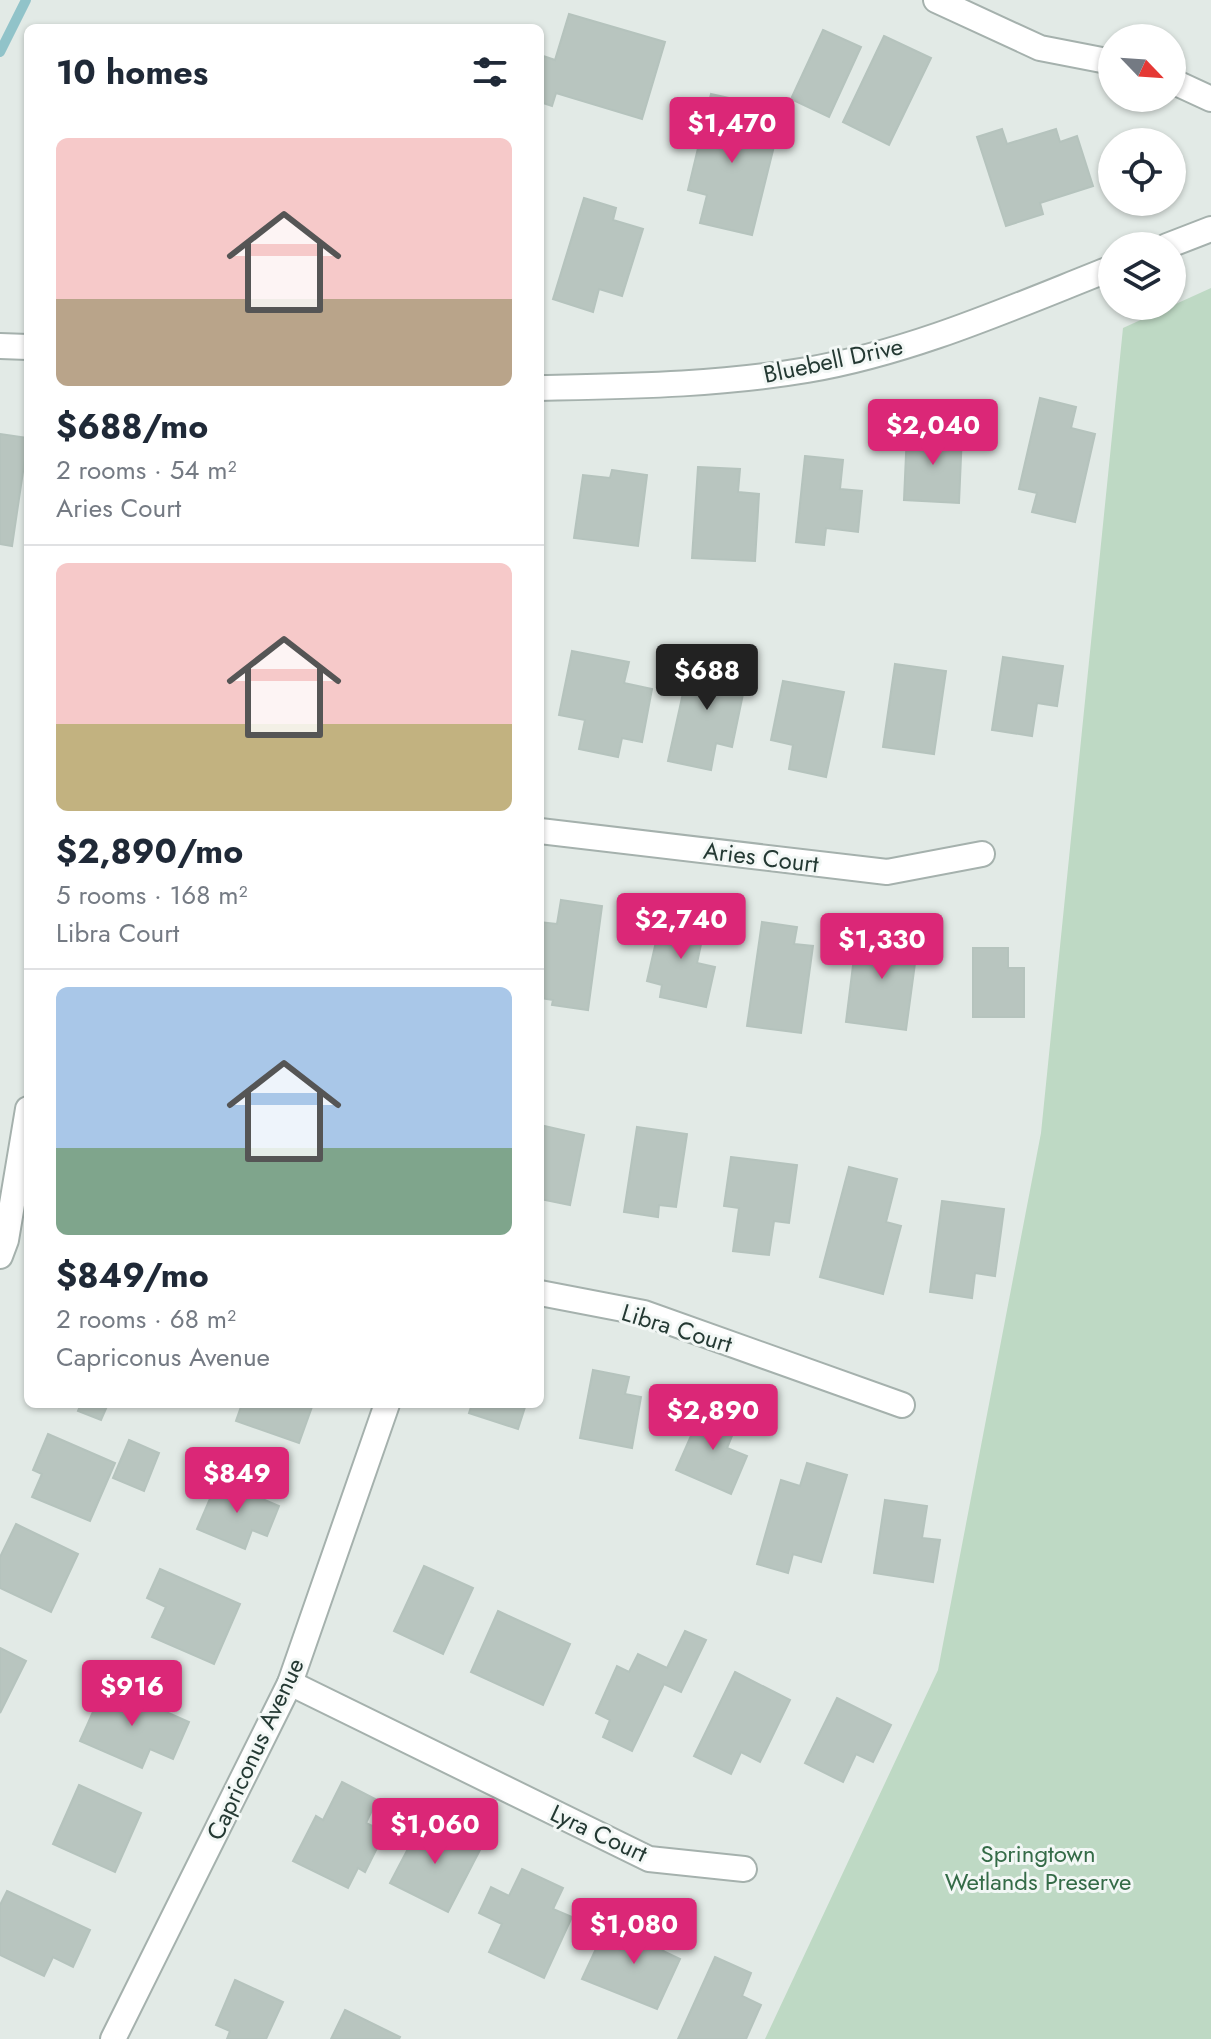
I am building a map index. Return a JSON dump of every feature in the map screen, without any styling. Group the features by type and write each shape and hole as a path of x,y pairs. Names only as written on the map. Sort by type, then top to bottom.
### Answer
{"street":[{"path":"936,0 1040,48 1098,59"},
{"path":"1186,87 1211,99"},
{"path":"1186,239 1211,229"},
{"name":"Bluebell Drive","path":"544,388 690,385 809,370 943,335 1098,274"},
{"path":"0,346 24,347"},
{"name":"Aries Court","path":"544,831 887,872 982,854"},
{"path":"0,1256 6,1240 24,1133"},
{"name":"Libra Court","path":"544,1294 644,1313 902,1405"},
{"name":"Capriconus Avenue","path":"113,2039 290,1683 386,1408"},
{"name":"Lyra Court","path":"290,1683 649,1859 744,1869"}],"green space":[{"name":"Springtown Wetlands Preserve","path":"1211,288 1211,2039 765,2039 938,1670 1041,1133 1123,328 1141,320 1186,320 1186,299"}],"building":[{"path":"569,14 665,42 642,119 556,93 552,106 544,103 544,56 555,60"},
{"path":"823,30 861,47 829,117 791,99"},
{"path":"884,36 931,58 889,145 843,122"},
{"path":"711,94 756,104 750,128 777,134 752,235 700,223 707,195 688,190"},
{"path":"1002,129 1007,144 1056,129 1060,142 1077,136 1093,186 1040,203 1043,214 1006,226 977,137"},
{"path":"584,198 616,208 613,220 643,229 622,296 599,289 593,312 553,299"},
{"path":"1040,398 1076,407 1071,428 1095,434 1075,522 1032,512 1037,493 1019,489"},
{"path":"907,432 962,434 959,503 904,500"},
{"path":"0,434 24,437 24,465 12,546 0,544"},
{"path":"805,456 843,460 840,489 862,491 858,532 826,528 824,545 796,542"},
{"path":"698,467 740,469 738,492 759,494 755,561 692,558"},
{"path":"612,470 647,475 638,546 574,538 583,475 610,478"},
{"path":"572,651 629,662 624,683 652,689 642,742 622,738 618,757 579,749 585,720 559,715"},
{"path":"691,657 748,670 732,747 716,743 711,770 668,761"},
{"path":"1003,657 1063,666 1057,706 1037,703 1032,736 992,730"},
{"path":"895,664 946,671 934,754 883,747"},
{"path":"783,681 844,692 826,777 789,769 793,745 771,740"},
{"path":"561,900 602,906 588,1010 552,1005 553,1000 544,999 544,922 557,924"},
{"path":"663,911 706,921 697,963 715,967 706,1007 660,997 662,985 647,981"},
{"path":"762,922 797,927 794,944 813,946 801,1033 747,1026"},
{"path":"857,933 918,941 906,1030 846,1022"},
{"path":"973,948 1008,948 1008,968 1024,968 1024,1017 973,1017"},
{"path":"544,1126 584,1135 570,1205 544,1200"},
{"path":"637,1127 687,1134 676,1207 659,1205 658,1217 624,1212"},
{"path":"731,1157 797,1165 789,1223 774,1221 769,1255 733,1251 739,1208 724,1206"},
{"path":"849,1167 897,1179 886,1222 901,1226 883,1294 820,1277"},
{"path":"942,1201 1004,1209 995,1276 975,1273 972,1298 930,1292"},
{"path":"593,1370 629,1377 625,1394 641,1397 632,1448 580,1438"},
{"path":"704,1406 738,1421 727,1448 747,1456 731,1494 676,1470"},
{"path":"79,1408 106,1408 101,1420 78,1411"},
{"path":"241,1408 312,1408 299,1443 236,1421"},
{"path":"471,1408 525,1408 518,1429 469,1413"},
{"path":"48,1434 115,1463 90,1521 32,1497 42,1474 33,1470"},
{"path":"129,1440 159,1453 144,1491 113,1478"},
{"path":"807,1463 847,1475 821,1562 793,1554 788,1573 757,1564 781,1480 800,1486"},
{"path":"218,1480 279,1506 267,1536 252,1530 245,1549 197,1529"},
{"path":"885,1500 927,1506 922,1538 940,1540 933,1582 874,1573"},
{"path":"16,1524 78,1554 51,1612 0,1588 0,1557"},
{"path":"424,1566 473,1588 443,1654 394,1631"},
{"path":"160,1569 240,1604 214,1664 152,1637 166,1607 147,1598"},
{"path":"498,1611 570,1644 543,1705 471,1672"},
{"path":"685,1631 706,1640 681,1692 664,1684 632,1751 603,1737 610,1720 596,1713 617,1666 629,1672 638,1654 667,1668"},
{"path":"0,1648 26,1661 0,1713"},
{"path":"735,1672 790,1700 760,1762 741,1752 731,1774 694,1756"},
{"path":"105,1685 189,1722 173,1759 150,1749 142,1768 80,1741"},
{"path":"837,1698 891,1725 873,1762 856,1754 843,1782 805,1763"},
{"path":"342,1782 377,1800 366,1823 385,1832 365,1872 358,1868 348,1888 293,1861 316,1816 323,1820"},
{"path":"79,1785 141,1813 115,1872 53,1844"},
{"path":"423,1820 480,1850 448,1912 390,1883"},
{"path":"522,1869 563,1888 553,1909 572,1917 544,1978 489,1952 502,1924 479,1913 491,1887 509,1896"},
{"path":"7,1891 90,1930 73,1967 53,1957 44,1976 0,1955 0,1905"},
{"path":"633,1921 669,1937 663,1951 680,1959 657,2009 582,1979 600,1940 620,1950"},
{"path":"715,1957 751,1973 742,1996 761,2005 746,2039 678,2039"},
{"path":"235,1980 283,2002 266,2039 227,2039 230,2031 216,2025"},
{"path":"345,2010 400,2037 399,2039 331,2039"}],"waterway":[{"path":"0,52 26,0"}]}
